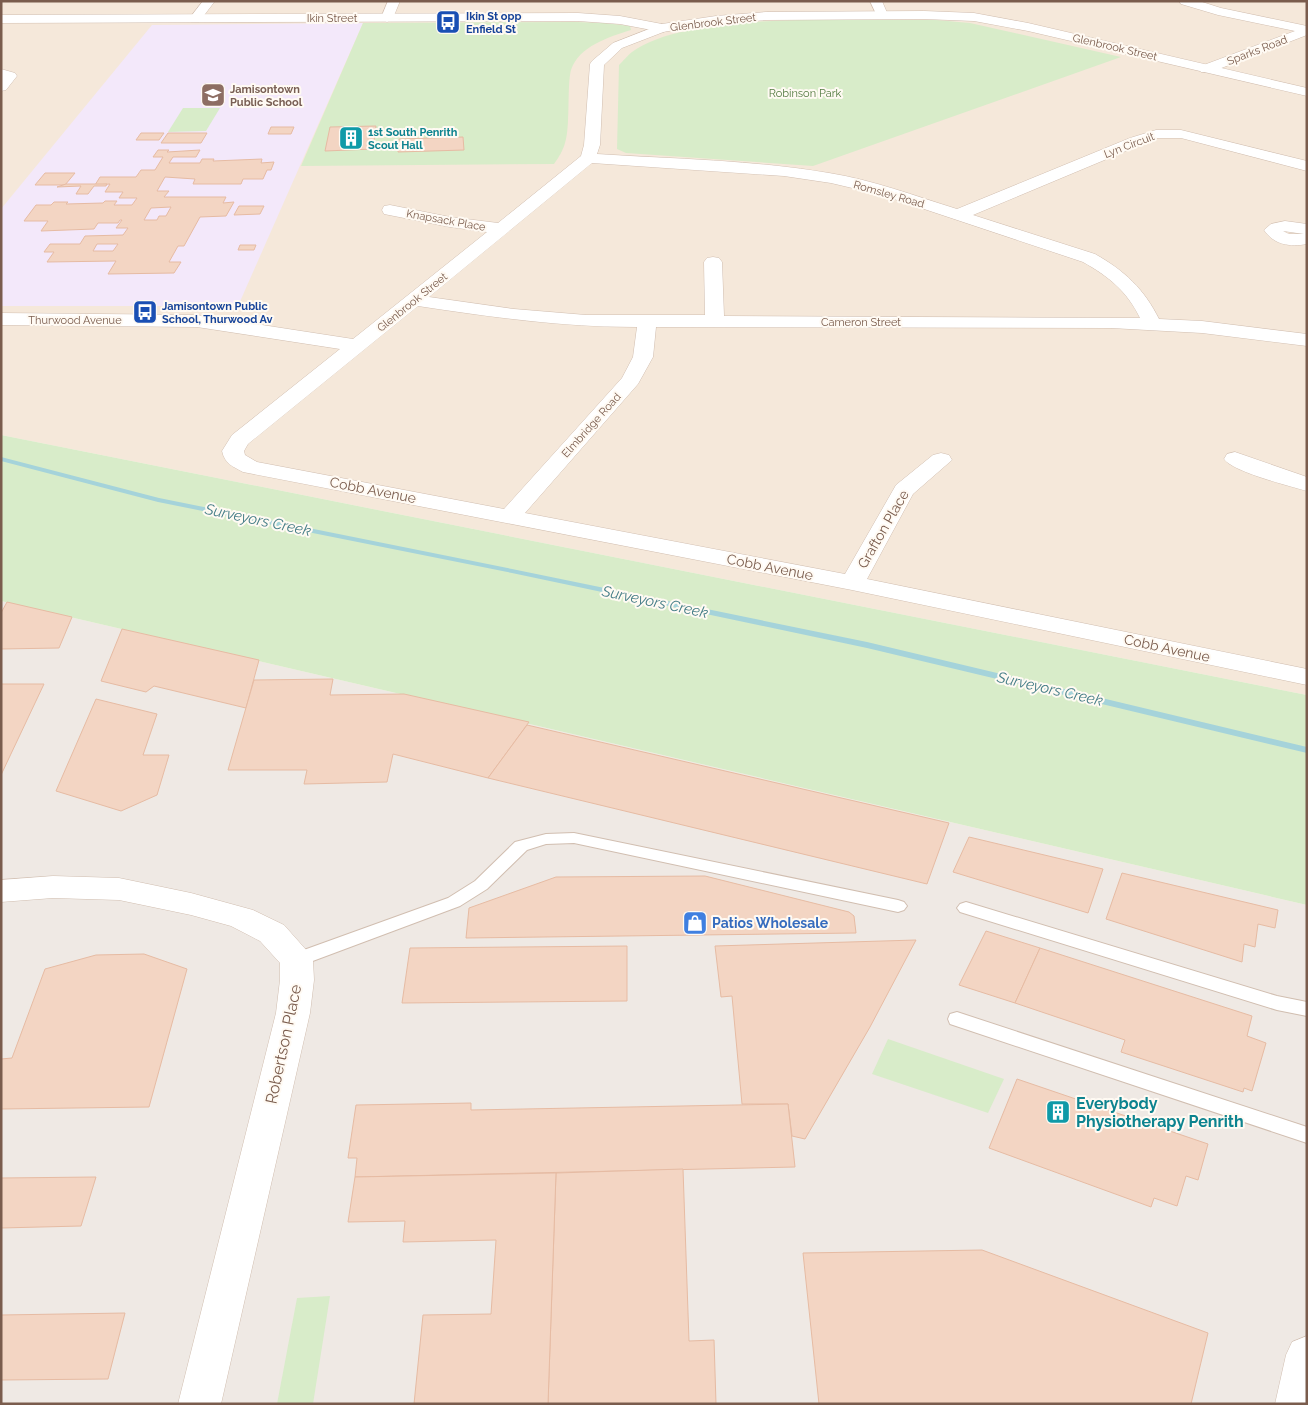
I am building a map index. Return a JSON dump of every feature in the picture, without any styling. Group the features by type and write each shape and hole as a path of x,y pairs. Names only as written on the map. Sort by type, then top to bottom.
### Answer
{"street":[{"path":"196,19 209,1"},
{"path":"387,18 394,1"},
{"path":"876,1 882,15"},
{"path":"1185,1 1231,14 1307,30"},
{"path":"1231,14 1258,4"},
{"name":"Glenbrook Street","path":"235,459 233,451 240,440 572,173 588,158 592,145 597,64 604,55 622,43 662,28 701,21 755,16 951,16 996,20 1307,92"},
{"name":"Ikin Street","path":"1,20 591,17 631,21 662,28"},
{"name":"Sparks Road","path":"1206,69 1307,30"},
{"path":"1,72 10,76 1,87"},
{"name":"Lyn Circuit","path":"958,215 1160,133 1185,134 1307,166"},
{"name":"Romsley Road","path":"588,158 809,175 876,189 1067,250 1104,266 1131,287 1141,300 1152,323"},
{"name":"Knapsack Place","path":"390,210 438,220 502,229"},
{"path":"712,262 715,322"},
{"name":"Cameron Street","path":"415,300 548,319 648,322 1152,323 1236,330 1307,340"},
{"name":"Thurwood Avenue","path":"1,319 204,321 357,346"},
{"name":"Elmbridge Road","path":"510,516 631,380 640,366 643,357 648,322"},
{"name":"Cobb Avenue","path":"235,459 251,467 852,584 1307,677"},
{"path":"1234,459 1271,474 1307,484"},
{"name":"Grafton Place","path":"852,584 904,490 942,460"},
{"path":"1,891 53,887 119,889 191,904 242,918 272,933 296,960"},
{"name":"Robertson Place","path":"199,1404 293,1013 297,980 296,960"},
{"path":"1296,1404 1307,1355"}],"lane":[{"path":"296,960 454,902 481,885 521,846 546,839 574,838 898,906"},
{"path":"966,908 1277,1003 1307,1009"},
{"path":"957,1019 1307,1135"}],"shaded area":[{"path":"1,1 1307,1 1307,695 1,435"},
{"name":"Jamisontown Public School","path":"363,23 238,306 1,306 1,209 152,25"},
{"path":"1,601 1307,905 1307,1404 1,1404"}],"green space":[{"name":"Robinson Park","path":"823,19 936,20 970,23 1121,57 813,166 626,153 617,149 619,65 632,52 659,39 694,29 734,24"},
{"path":"576,22 630,26 631,30 596,44 575,62 570,75 566,139 561,154 554,164 301,166 363,23"},
{"path":"183,108 220,108 206,131 168,132"},
{"path":"1,435 1307,695 1307,905 1,601"},
{"path":"888,1039 1004,1079 988,1113 872,1074"},
{"path":"330,1296 313,1404 277,1404 297,1298"}],"building":[{"name":"1st South Penrith Scout Hall","path":"376,126 373,149 325,151 330,127"},
{"path":"271,127 294,127 291,134 268,134"},
{"path":"141,133 164,133 159,140 136,140"},
{"path":"168,133 207,133 201,143 161,143"},
{"path":"463,137 464,150 398,152 399,139"},
{"path":"158,150 169,150 167,152 200,150 196,157 173,157 169,163 200,163 202,159 214,159 213,161 262,159 261,163 274,162 271,170 267,170 263,179 243,179 241,184 193,184 195,179 165,177 157,191 169,191 164,197 226,197 223,203 234,202 226,216 200,217 184,246 178,246 169,262 181,262 174,273 108,274 116,261 47,262 54,252 44,252 50,244 80,244 85,236 123,235 128,228 116,228 122,220 120,220 118,223 98,223 94,229 41,231 48,221 24,221 36,205 51,205 54,202 68,202 66,204 117,201 114,205 132,205 137,198 119,198 123,192 105,192 110,184 95,185 100,177 136,177 141,170 155,170 163,157 153,157","holes":["171,207 166,216 159,216 157,220 144,220 151,208","97,244 118,244 113,251 93,251"]},
{"path":"45,173 75,173 65,185 35,185"},
{"path":"66,184 107,184 106,186 94,186 88,194 76,194 81,186 57,187"},
{"path":"239,206 264,206 260,214 234,215"},
{"path":"240,245 256,245 254,250 238,250"},
{"path":"7,602 72,617 59,648 1,649 1,613"},
{"path":"122,629 259,660 246,708 154,686 146,692 101,681"},
{"path":"333,679 330,695 404,694 529,722 488,778 393,754 387,782 304,784 307,770 228,770 254,680"},
{"path":"1,684 44,684 1,775"},
{"path":"96,699 157,714 143,755 169,755 157,795 121,811 56,791"},
{"path":"527,725 949,823 927,884 488,778"},
{"path":"969,837 1103,869 1088,913 953,872"},
{"path":"1122,873 1278,910 1275,928 1258,924 1255,947 1244,944 1242,962 1106,919"},
{"path":"705,876 849,912 854,916 856,933 466,938 469,908 556,877"},
{"path":"986,931 1040,948 1015,1003 959,985"},
{"path":"916,940 870,1027 805,1139 792,1136 788,1104 742,1104 732,996 721,997 715,946"},
{"path":"627,946 627,1001 402,1003 410,948"},
{"path":"1040,948 1252,1016 1247,1036 1266,1043 1252,1091 1244,1088 1243,1092 1121,1052 1125,1040 1015,1003"},
{"path":"144,954 187,969 149,1107 1,1109 1,1059 12,1058 45,969 96,955"},
{"name":"Everybody Physiotherapy Penrith","path":"1017,1079 1208,1144 1198,1180 1186,1176 1177,1206 1154,1198 1151,1207 989,1148"},
{"path":"471,1103 471,1110 788,1104 795,1167 355,1177 357,1158 348,1158 356,1105"},
{"path":"683,1169 689,1341 714,1340 716,1404 548,1404 556,1173"},
{"path":"556,1173 548,1404 414,1404 423,1315 491,1314 496,1240 403,1242 405,1221 348,1222 355,1177"},
{"path":"96,1177 81,1226 1,1228 1,1178"},
{"path":"982,1250 1208,1333 1191,1404 819,1404 803,1253"},
{"path":"125,1313 108,1379 1,1380 1,1315"}],"waterway":[{"name":"Surveyors Creek","path":"1,459 158,500 867,645 1307,750"}],"place":[{"name":"Ikin St opp Enfield St","path":"448,22"},
{"name":"Jamisontown Public School","path":"213,95"},
{"name":"1st South Penrith Scout Hall","path":"351,138"},
{"name":"Jamisontown Public School, Thurwood Av","path":"145,312"},
{"name":"Patios Wholesale","path":"695,923"},
{"name":"Everybody Physiotherapy Penrith","path":"1058,1112"}]}
